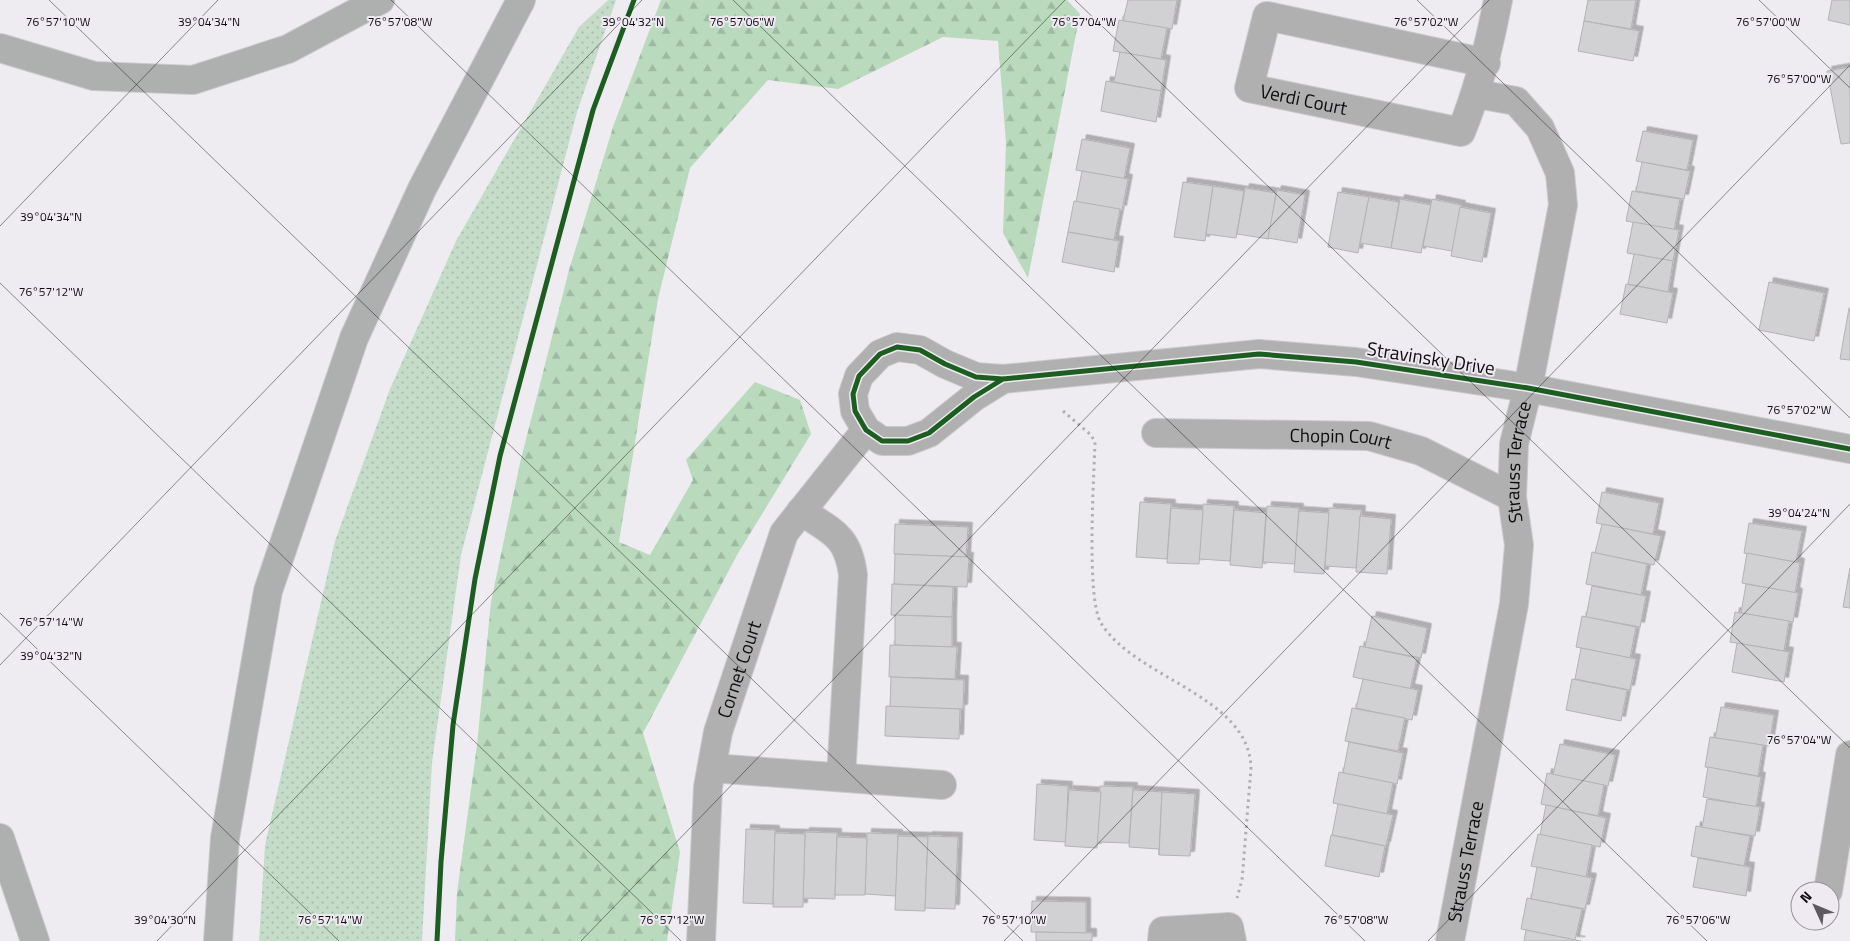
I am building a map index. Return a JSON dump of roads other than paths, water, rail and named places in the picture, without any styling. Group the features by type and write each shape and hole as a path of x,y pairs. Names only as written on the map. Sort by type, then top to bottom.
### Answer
{"highway":[{"path":"0,48 94,76 193,80 288,50 380,0"},
{"path":"218,941 225,838 268,591 354,338 422,188 521,0"},
{"path":"470,97 532,0"},
{"path":"0,838 35,941"}],"street":[{"path":"1477,94 1486,63 1498,0"},
{"name":"Verdi Court","path":"1477,94 1461,132 1249,88 1267,16 1486,63"},
{"name":"Strauss Terrace","path":"1450,941 1514,604 1519,544 1512,497 1514,444 1528,388 1563,205 1560,173 1540,128 1516,101 1477,94"},
{"name":"Stravinsky Drive","path":"1002,379 974,397 930,433 908,441 882,441 866,430 855,411 854,394 859,376 880,354 897,347 920,350 944,364 976,377 1002,379 1259,354 1356,362 1528,388 1850,449"},
{"name":"Cornet Court","path":"701,941 708,787 718,732 784,533 866,430"},
{"name":"Chopin Court","path":"1156,433 1369,436 1421,451 1512,497"},
{"path":"800,511 839,537 850,554 853,575 841,778"},
{"path":"1830,881 1850,755"},
{"path":"712,768 942,786"},
{"path":"1162,941 1163,931 1231,934"}]}
